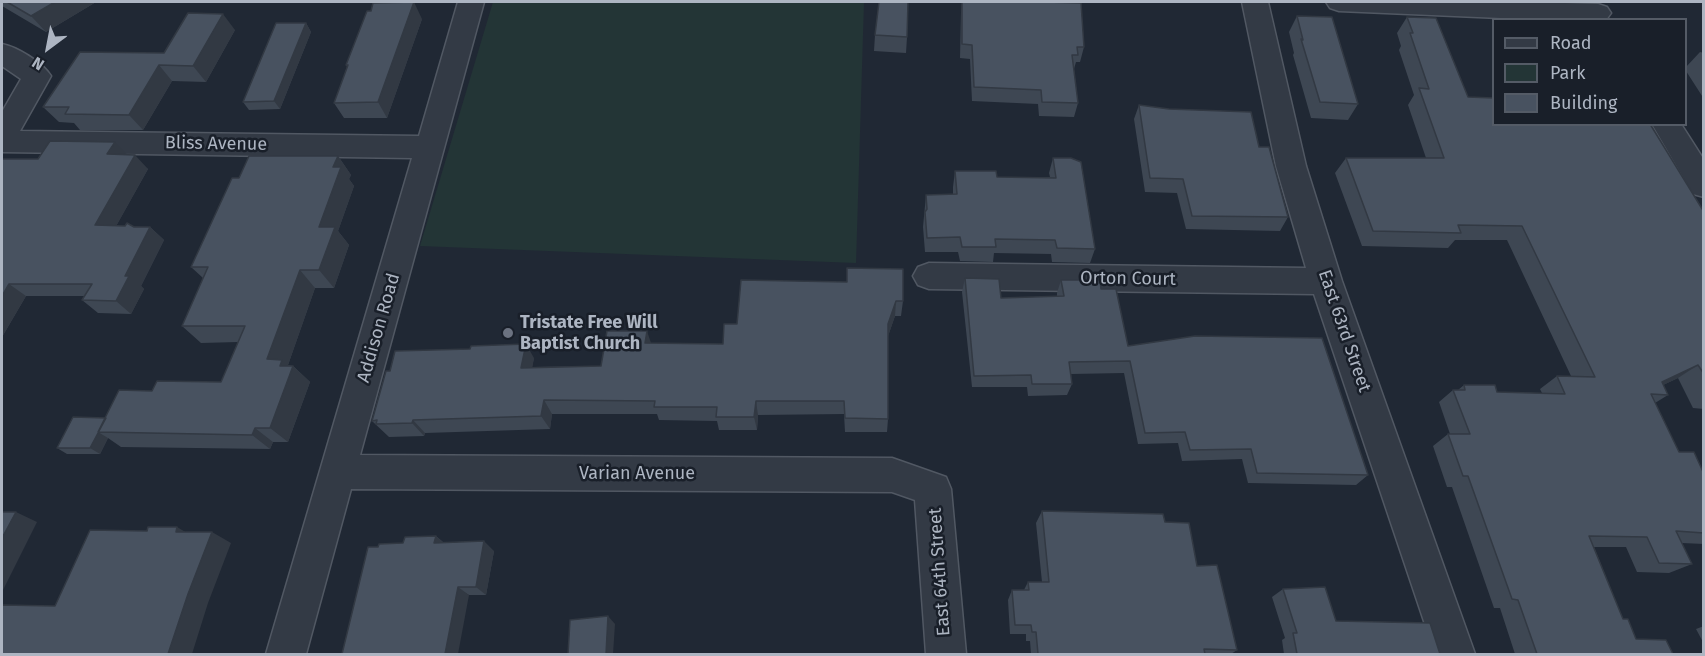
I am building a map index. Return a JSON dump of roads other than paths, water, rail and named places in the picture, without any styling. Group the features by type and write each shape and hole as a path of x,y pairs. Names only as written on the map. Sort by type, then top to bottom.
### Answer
{"street":[{"name":"Addison Road","path":"286,654 471,2"},
{"name":"East 63rd Street","path":"1255,2 1291,166 1326,281 1455,654"},
{"path":"1339,2 1598,11"},
{"path":"2,53 37,76 2,136"},
{"path":"1667,126 1704,186"},
{"name":"Bliss Avenue","path":"2,141 430,147"},
{"name":"Orton Court","path":"929,276 1326,281"},
{"name":"Varian Avenue","path":"339,472 892,475 933,489"},
{"name":"East 64th Street","path":"933,489 946,654"}],"place":[{"name":"Tristate Free Will Baptist Church","path":"508,333"}]}
